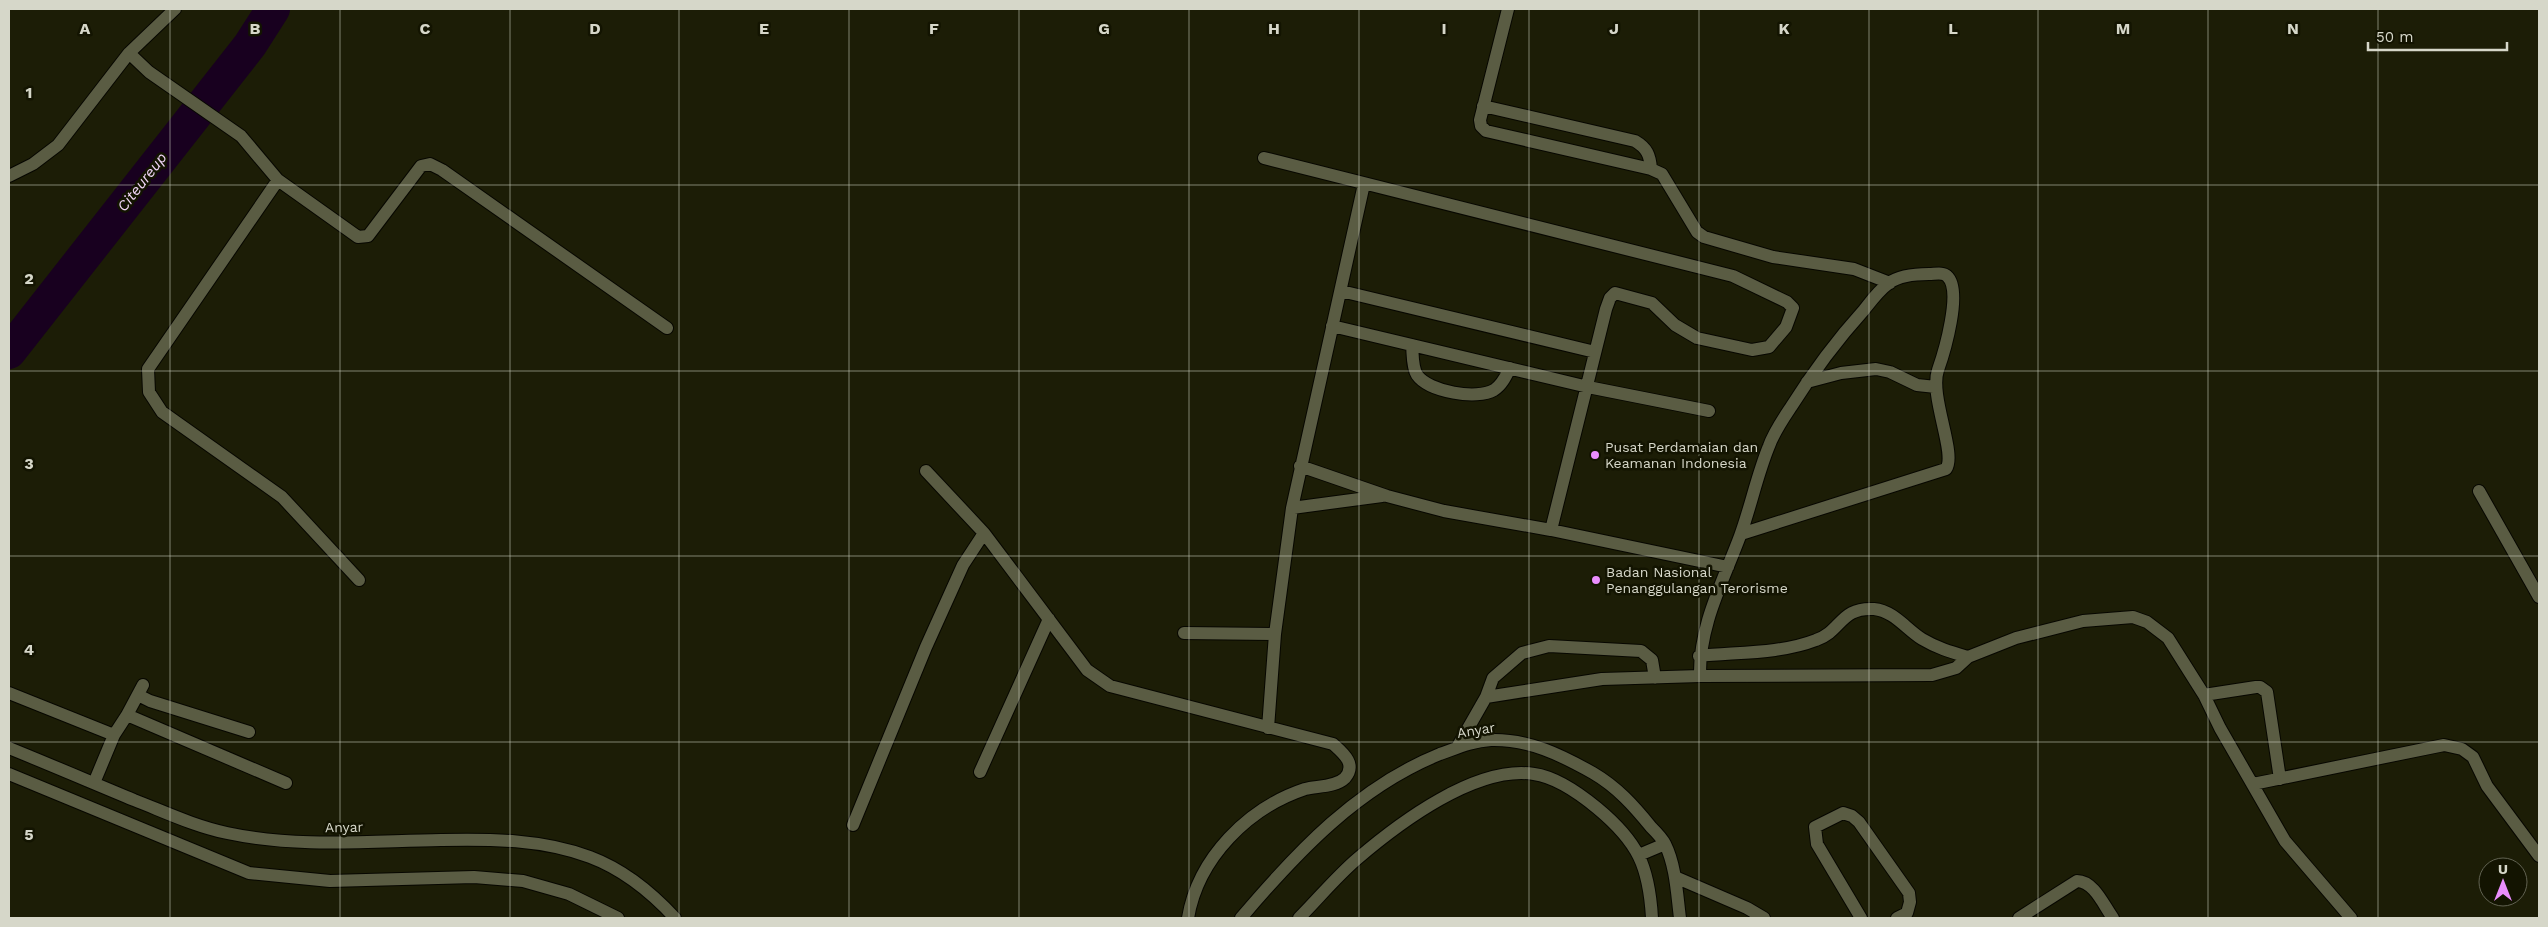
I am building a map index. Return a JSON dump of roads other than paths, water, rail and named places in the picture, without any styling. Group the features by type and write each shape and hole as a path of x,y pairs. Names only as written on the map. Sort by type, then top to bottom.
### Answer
{"street":[{"path":"9,176 33,164 58,145 129,54 175,9"},
{"path":"1508,9 1480,120 1481,126 1486,131 1651,168 1662,174 1697,232 1704,238 1773,258 1854,268 1890,283"},
{"path":"129,54 149,72 241,136 278,180 358,237 368,236 421,166 430,164 442,170 667,328"},
{"path":"1484,106 1640,144 1650,155 1651,168"},
{"path":"1578,152 1583,129"},
{"path":"1264,158 1733,276 1787,302 1793,308 1786,327 1769,347 1752,350 1697,338 1675,325 1652,303 1615,293 1610,298 1606,308 1588,387 1551,530"},
{"path":"278,180 148,370 149,392 162,412 282,496 359,580"},
{"path":"1268,728 1274,634 1292,508 1364,184"},
{"path":"1700,676 1699,656 1708,618 1741,534 1769,446 1807,382 1830,348 1890,283 1918,274 1944,274 1952,282 1953,305 1945,351 1937,373 1936,387 1950,458 1946,470 1741,534"},
{"path":"1341,291 1596,352"},
{"path":"1332,326 1588,387 1709,411"},
{"path":"1412,345 1413,364 1417,375 1424,382 1439,388 1480,395 1495,390 1503,382 1510,368"},
{"path":"1807,382 1841,374 1876,370 1890,372 1917,386 1936,387"},
{"path":"1300,466 1387,496 1444,511 1551,530 1728,567"},
{"path":"926,471 984,533 1087,670 1110,686 1333,744 1347,756 1350,765 1346,776 1340,782 1305,789 1262,809 1230,836 1198,882 1188,918"},
{"path":"2479,491 2539,597"},
{"path":"1292,508 1387,496"},
{"path":"853,824 962,564 984,533"},
{"path":"1699,656 1807,644 1824,638 1837,626 1842,618 1850,613 1875,609 1897,618 1921,638 1943,650 1968,657"},
{"path":"1486,698 1602,679 1700,676 1932,675 1956,668 1968,657 2016,638 2083,621 2133,618 2147,622 2168,638 2204,695 2285,841 2351,918"},
{"path":"980,772 1049,619"},
{"path":"1184,634 1274,634"},
{"path":"1458,746 1486,698 1493,678 1522,653 1549,646 1641,651 1652,660 1656,678"},
{"path":"2204,695 2256,687 2260,687 2267,692 2280,779"},
{"path":"94,783 114,735 140,690 150,701 249,732"},
{"path":"9,693 114,735"},
{"path":"127,715 286,783"},
{"name":"Anyar","path":"1241,918 1279,873 1319,832 1396,775 1458,746 1489,740 1509,741 1556,752 1602,778 1619,792 1665,844 1675,877 1680,918"},
{"path":"2253,784 2444,745 2462,749 2473,757 2487,786 2539,856"},
{"name":"Anyar","path":"9,748 194,824 227,833 291,843 470,839 533,842 563,849 590,857 629,877 675,918"},
{"path":"9,774 249,873 330,881 474,877 523,881 569,894 618,918"},
{"path":"1298,918 1356,860 1387,835 1445,795 1473,783 1500,776 1535,774 1569,789 1611,820 1640,855 1651,893 1652,918"},
{"path":"1861,918 1817,844 1815,836 1815,827 1843,813 1852,816 1859,822 1909,892 1910,902 1907,913 1897,918"},
{"path":"1640,855 1665,844"},
{"path":"1675,877 1747,908 1764,918"},
{"path":"2019,918 2068,885 2081,880 2092,888 2113,918"}],"waterway":[{"name":"Citeureup","path":"9,352 250,45 273,9"}],"place":[{"name":"Pusat Perdamaian dan Keamanan Indonesia","path":"1595,455"},
{"name":"Badan Nasional Penanggulangan Terorisme","path":"1596,580"}]}
